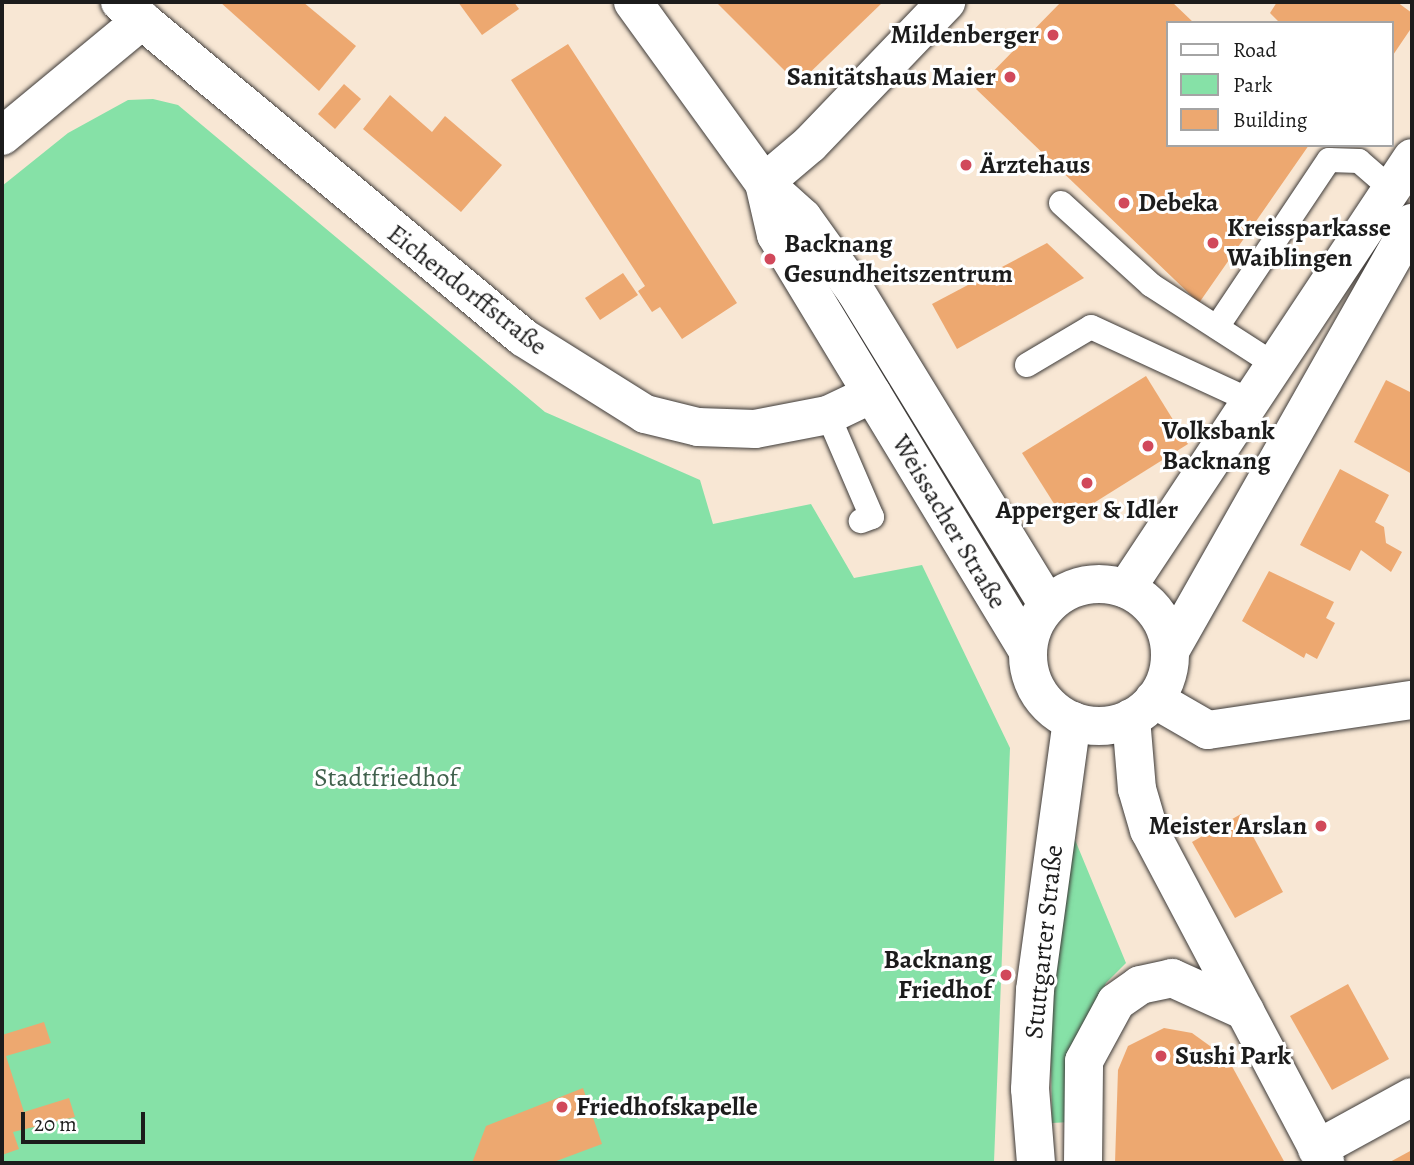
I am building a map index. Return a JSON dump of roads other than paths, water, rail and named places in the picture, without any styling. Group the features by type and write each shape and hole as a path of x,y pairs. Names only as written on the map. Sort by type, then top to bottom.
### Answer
{"street":[{"name":"Weissacher Straße","path":"633,2 764,183 803,218 908,374 1047,604"},
{"path":"764,183 810,144 946,2"},
{"path":"2,136 131,11"},
{"name":"Eichendorffstraße","path":"131,11 514,329 597,387 645,414 726,430 828,415 872,394"},
{"path":"1126,589 1247,399 1405,182"},
{"name":"Weissacher Straße","path":"764,183 776,235 1027,650"},
{"path":"1412,223 1363,317 1296,427 1170,651 1143,709 1137,789 1149,830 1321,1156 1412,1097"},
{"path":"872,394 908,374"},
{"path":"1247,399 1296,427"},
{"path":"1170,651 1157,614 1126,589 1084,585 1047,604 1027,650 1038,693 1072,721 1112,725 1143,709 1208,730 1412,700"},
{"name":"Stuttgarter Straße","path":"1036,1163 1030,1089 1035,990 1072,721"},
{"path":"1083,1163 1084,1061 1116,1002 1140,985 1172,978 1245,1012"}],"lane":[{"path":"1217,327 1317,170 1329,160 1350,153 1405,182"},
{"path":"1061,203 1151,285 1272,363"},
{"path":"1027,365 1091,327 1247,399"},
{"path":"828,415 872,517 861,520"}],"place":[{"name":"Mildenberger","path":"1053,35"},
{"name":"Sanitätshaus Maier","path":"1010,77"},
{"name":"Ärztehaus","path":"966,165"},
{"name":"Debeka","path":"1124,203"},
{"name":"Kreissparkasse Waiblingen","path":"1213,243"},
{"name":"Backnang Gesundheitszentrum","path":"770,259"},
{"name":"Volksbank Backnang","path":"1148,446"},
{"name":"Apperger & Idler","path":"1087,483"},
{"name":"Meister Arslan","path":"1321,826"},
{"name":"Backnang Friedhof","path":"1006,975"},
{"name":"Sushi Park","path":"1161,1056"},
{"name":"Friedhofskapelle","path":"562,1107"}],"park label":[{"name":"Stadtfriedhof","path":"386,778"}]}
